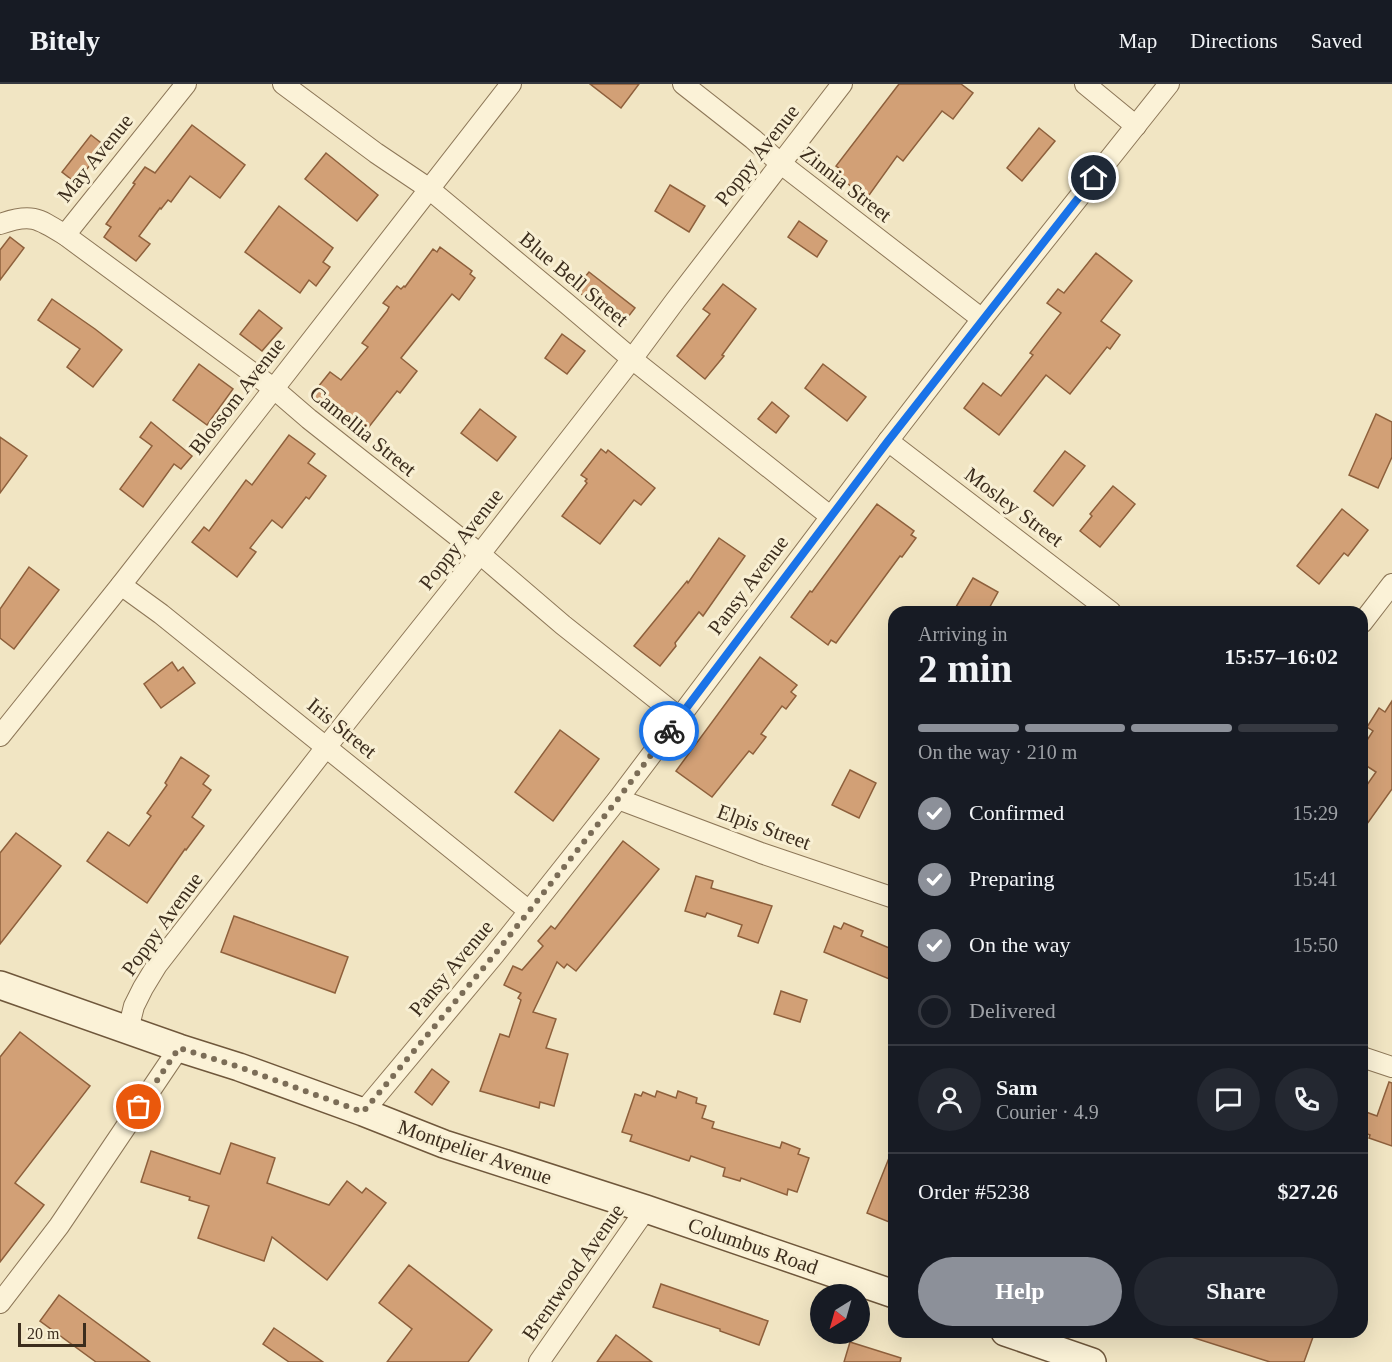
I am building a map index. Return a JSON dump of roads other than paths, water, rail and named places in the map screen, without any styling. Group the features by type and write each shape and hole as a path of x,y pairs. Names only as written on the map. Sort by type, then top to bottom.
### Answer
{"street":[{"name":"May Avenue","path":"65,235 186,84"},
{"name":"Blue Bell Street","path":"283,84 428,189 632,359 830,516"},
{"name":"Blossom Avenue","path":"0,736 121,585 511,84"},
{"name":"Zinnia Street","path":"683,84 780,163 982,319"},
{"name":"Poppy Avenue","path":"128,1030 134,1006 157,965 632,359 842,84"},
{"path":"1085,84 1136,126"},
{"name":"Pansy Avenue","path":"363,1112 495,954 618,799 830,516 982,319 1169,84"},
{"name":"Camellia Street","path":"0,224 14,219 32,218 42,220 65,235 273,388 679,717"},
{"name":"Mosley Street","path":"888,441 1103,606"},
{"path":"1368,616 1392,584"},
{"name":"Iris Street","path":"121,585 327,746 529,911"},
{"name":"Elpis Street","path":"618,799 888,896"},
{"name":"Montpelier Avenue","path":"0,986 239,1067 444,1144 646,1209"},
{"path":"0,1303 59,1226 179,1048"},
{"path":"1368,1059 1392,1067"},
{"name":"Columbus Road","path":"646,1209 888,1292"},
{"name":"Brentwood Avenue","path":"539,1362 646,1209"},
{"path":"1022,1338 1092,1362"}]}
